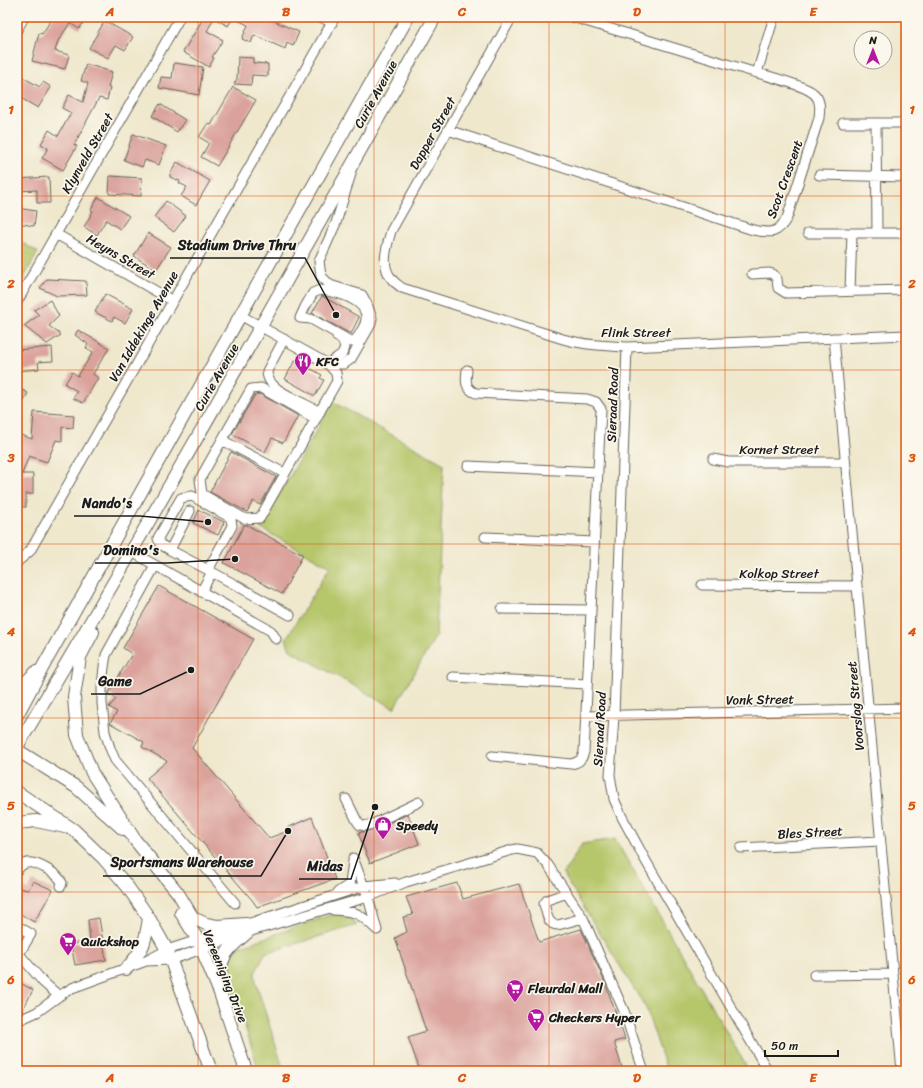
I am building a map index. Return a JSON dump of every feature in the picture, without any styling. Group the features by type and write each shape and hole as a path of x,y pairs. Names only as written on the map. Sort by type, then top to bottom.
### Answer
{"main road":[{"name":"Curie Avenue","path":"17,715 408,17"},
{"name":"Curie Avenue","path":"17,748 132,552 261,327 435,17"},
{"path":"132,552 123,576 80,657 74,697 77,735 92,773 135,840 178,893 193,918 206,924 247,928"},
{"path":"17,691 45,663"},
{"name":"Vereeniging Drive","path":"17,748 76,787 135,840 200,945 220,993 246,1071"},
{"path":"17,792 74,830 109,864 127,886 149,918 169,955 211,1071"},
{"path":"17,823 36,821 74,830"},
{"path":"126,969 142,950 146,938 149,918"},
{"path":"220,993 220,971 222,961 230,947 247,928"}],"street":[{"path":"17,30 24,17"},
{"name":"Klynveld Street","path":"17,302 180,17"},
{"path":"321,17 334,20"},
{"name":"Dapper Street","path":"386,266 386,253 391,231 512,17"},
{"name":"Scot Crescent","path":"448,130 753,230 775,232 782,227 787,218 819,118 819,100 814,93 757,73 572,17"},
{"path":"757,73 774,17"},
{"name":"Van Iddekinge Avenue","path":"17,562 30,552 334,20"},
{"path":"843,122 906,123"},
{"path":"876,123 877,233"},
{"path":"330,285 321,276 319,261 336,223 356,157"},
{"path":"819,175 906,177"},
{"path":"808,233 906,233"},
{"path":"850,291 852,233"},
{"name":"Heyns Street","path":"56,234 173,300"},
{"name":"Flink Street","path":"386,266 391,279 402,288 577,343 627,348 906,335"},
{"path":"752,274 773,274 777,279 778,288 786,293 906,290"},
{"path":"328,364 344,364 351,359 371,324 372,318 368,304 362,295 330,285 317,285 309,289 297,310 300,318 352,344 360,343"},
{"path":"320,290 357,301 364,307 366,315 365,324 357,340 352,342 311,319 300,318 304,307 313,293 320,290"},
{"path":"240,315 328,364 336,373 337,381 318,415 284,473 260,518 245,519 202,494 200,479 251,389 261,388 318,415"},
{"name":"Voorslag Street","path":"834,338 902,1071"},
{"path":"284,339 267,371 270,382 277,389 318,415"},
{"path":"328,364 342,354 345,347 342,339"},
{"name":"Sieraad Road","path":"627,348 614,716 610,775 614,799 647,864 768,1071"},
{"path":"467,370 466,384 468,388 476,393 587,399 596,402 601,409 586,716 584,752 582,759 571,764 492,756"},
{"path":"222,440 284,473"},
{"name":"Kornet Street","path":"713,459 728,462 845,462"},
{"path":"468,466 598,472"},
{"path":"201,592 210,571 232,526 231,518 192,496 181,498 158,538 160,544 170,550 210,571 290,615"},
{"path":"170,550 190,511"},
{"path":"485,537 594,542"},
{"path":"132,552 271,631 276,639"},
{"path":"155,566 106,656 102,686 105,732 115,760 235,903"},
{"name":"Kolkop Street","path":"702,585 857,586"},
{"path":"502,609 591,610"},
{"path":"452,677 587,684"},
{"name":"Vonk Street","path":"586,716 906,708"},
{"path":"346,799 357,822 364,826 373,824 419,802"},
{"name":"Bles Street","path":"741,848 880,841"},
{"path":"247,928 328,910 368,897 406,882 500,853 517,849 537,853 548,865 583,918 624,1011 644,1069"},
{"path":"326,899 350,884 353,858 368,897 377,930 363,917 352,911 328,910"},
{"path":"17,870 25,863 30,862 37,864 59,877 62,882 61,886"},
{"path":"17,1021 47,1006 72,988 146,961 200,945 364,886 406,882"},
{"path":"566,893 547,900 544,904 551,924 558,925 583,918"},
{"path":"17,926 30,934 18,953 43,982 59,996"},
{"path":"814,975 893,974"}],"green space":[{"path":"17,240 38,252 17,290"},
{"path":"333,402 444,464 436,636 394,708 290,650 286,639 330,567 260,528"},
{"path":"615,839 749,1071 667,1071 646,1008 563,874 582,844"},
{"path":"333,914 346,916 357,925 265,953 255,973 256,983 284,1071 259,1071 237,1001 225,972 231,955 239,947"}],"building":[{"path":"53,17 87,17 79,29 70,23 58,41 55,51 69,55 65,69 32,61 39,33 42,34"},
{"path":"204,17 265,17 299,32 293,46 287,43 285,49 254,35 251,43 242,39 248,25 233,18 228,26 214,18 207,31 223,40 212,57 214,58 209,67 183,52"},
{"path":"104,22 107,22 133,37 125,50 116,45 108,58 89,48"},
{"path":"238,57 253,58 253,63 268,64 268,76 252,75 251,85 234,84 237,79"},
{"path":"174,63 203,67 199,95 159,88 161,77 172,78"},
{"path":"86,64 112,72 108,87 110,88 107,100 99,98 74,145 77,146 63,170 42,158 48,148 41,144 49,130 58,136 71,113 62,108 69,95 83,102 88,83 81,81"},
{"path":"17,74 40,87 43,82 51,87 38,108 17,96"},
{"path":"233,87 256,100 217,166 201,157 209,143 199,137 208,123 211,125"},
{"path":"160,104 185,120 177,132 152,116"},
{"path":"133,134 166,146 159,165 145,160 142,167 124,160"},
{"path":"177,162 210,181 196,205 181,196 187,187 179,183 180,181 170,177 170,174"},
{"path":"110,176 142,178 141,196 109,194"},
{"path":"49,177 50,203 37,203 37,190 17,191 17,179"},
{"path":"98,197 129,216 120,229 106,220 97,235 84,227 93,211 91,210"},
{"path":"166,201 186,216 174,232 154,217"},
{"path":"17,208 36,211 34,226 17,223"},
{"path":"148,233 171,247 156,270 134,256"},
{"path":"47,279 86,281 87,295 57,296 40,288"},
{"path":"105,294 133,309 125,323 114,317 112,321 95,312"},
{"path":"322,296 359,317 351,334 312,313"},
{"path":"50,300 59,316 49,326 61,335 47,344 24,326 39,315 34,310"},
{"path":"78,330 109,348 93,374 98,378 83,403 73,398 77,391 65,384 72,372 78,376 93,352 86,348 88,344 75,335"},
{"path":"52,347 53,361 38,362 39,369 18,371 17,350"},
{"name":"KFC","path":"295,360 322,375 320,378 324,380 315,396 285,379"},
{"path":"17,387 28,393 17,414"},
{"path":"260,394 298,416 283,443 272,438 265,452 232,434 255,395"},
{"path":"34,412 74,415 73,428 62,427 62,441 56,440 47,462 29,456 22,474 33,474 33,494 26,494 26,507 17,507 17,444 21,435 32,439"},
{"path":"231,452 276,477 260,505 253,501 247,512 210,492"},
{"path":"199,510 224,522 218,535 193,523"},
{"path":"244,525 247,525 303,555 282,594 224,563"},
{"path":"159,586 253,639 192,748 269,838 288,831 287,828 312,817 335,879 257,907 147,778 167,761 142,747 144,742 110,723 117,712 109,707 116,699 108,694 132,654 123,648"},
{"path":"408,814 419,844 370,863 358,833 375,829"},
{"path":"33,881 53,890 34,922 17,912 17,892 20,888 28,890"},
{"name":"Fleurdal Mall","path":"457,883 463,899 519,884 539,942 581,929 605,983 625,1039 614,1042 623,1071 420,1071 408,1037 426,1031 395,938 407,932 403,917 413,915 406,897"},
{"path":"99,918 106,960 75,965 71,944 90,941 88,920"},
{"path":"17,981 33,990 21,1013 17,1014"}],"place":[{"name":"Stadium Drive Thru","path":"336,315"},
{"name":"KFC","path":"303,376"},
{"name":"Nando's","path":"208,522"},
{"name":"Domino's","path":"235,559"},
{"name":"Game","path":"191,670"},
{"name":"Midas","path":"375,807"},
{"name":"Sportsmans Warehouse","path":"288,831"},
{"name":"Speedy","path":"383,840"},
{"name":"Quickshop","path":"68,956"},
{"name":"Fleurdal Mall","path":"515,1003"},
{"name":"Checkers Hyper","path":"536,1032"}]}
